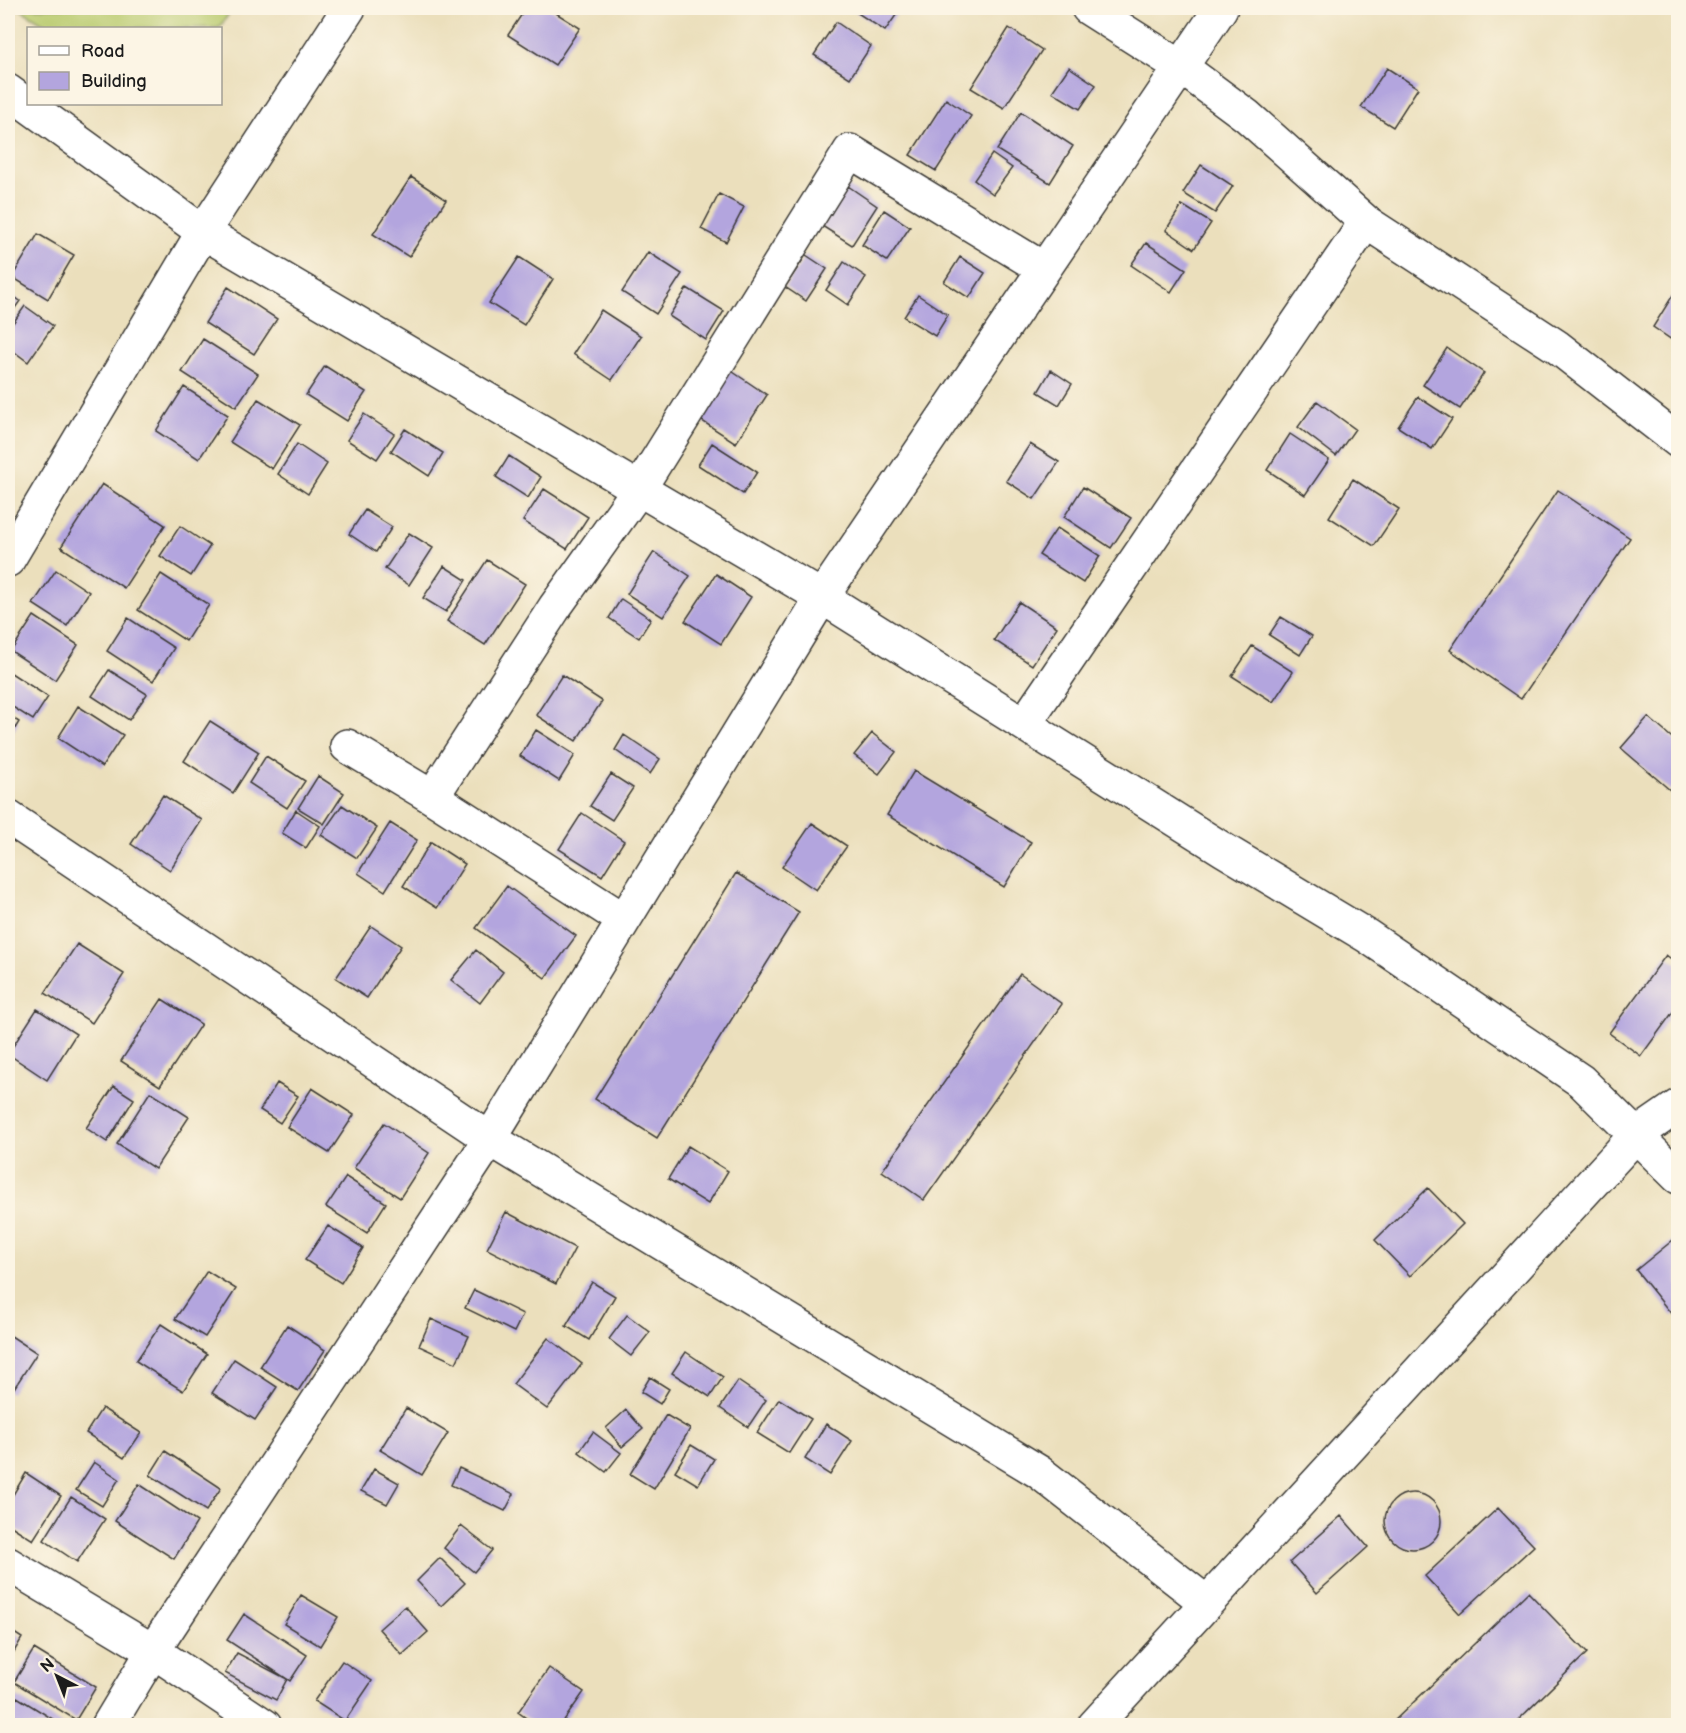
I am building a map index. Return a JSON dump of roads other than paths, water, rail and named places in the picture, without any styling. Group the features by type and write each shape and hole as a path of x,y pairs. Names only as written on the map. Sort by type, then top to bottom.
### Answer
{"street":[{"path":"8,560 203,232 349,8"},
{"path":"1088,8 1181,67 1247,116 1366,222 1556,346 1678,441"},
{"path":"108,1725 153,1651 490,1139 822,597 1221,8"},
{"path":"8,91 27,105"},
{"path":"27,105 203,232 822,597 1224,850 1367,936 1581,1081 1678,1177"},
{"path":"432,796 555,607 639,489 850,151 1044,269"},
{"path":"1025,723 1366,222"},
{"path":"347,746 432,796 624,920"},
{"path":"8,817 490,1139 1039,1472 1208,1603"},
{"path":"1094,1725 1636,1135 1678,1106"},
{"path":"8,1564 153,1651 265,1725"}]}
